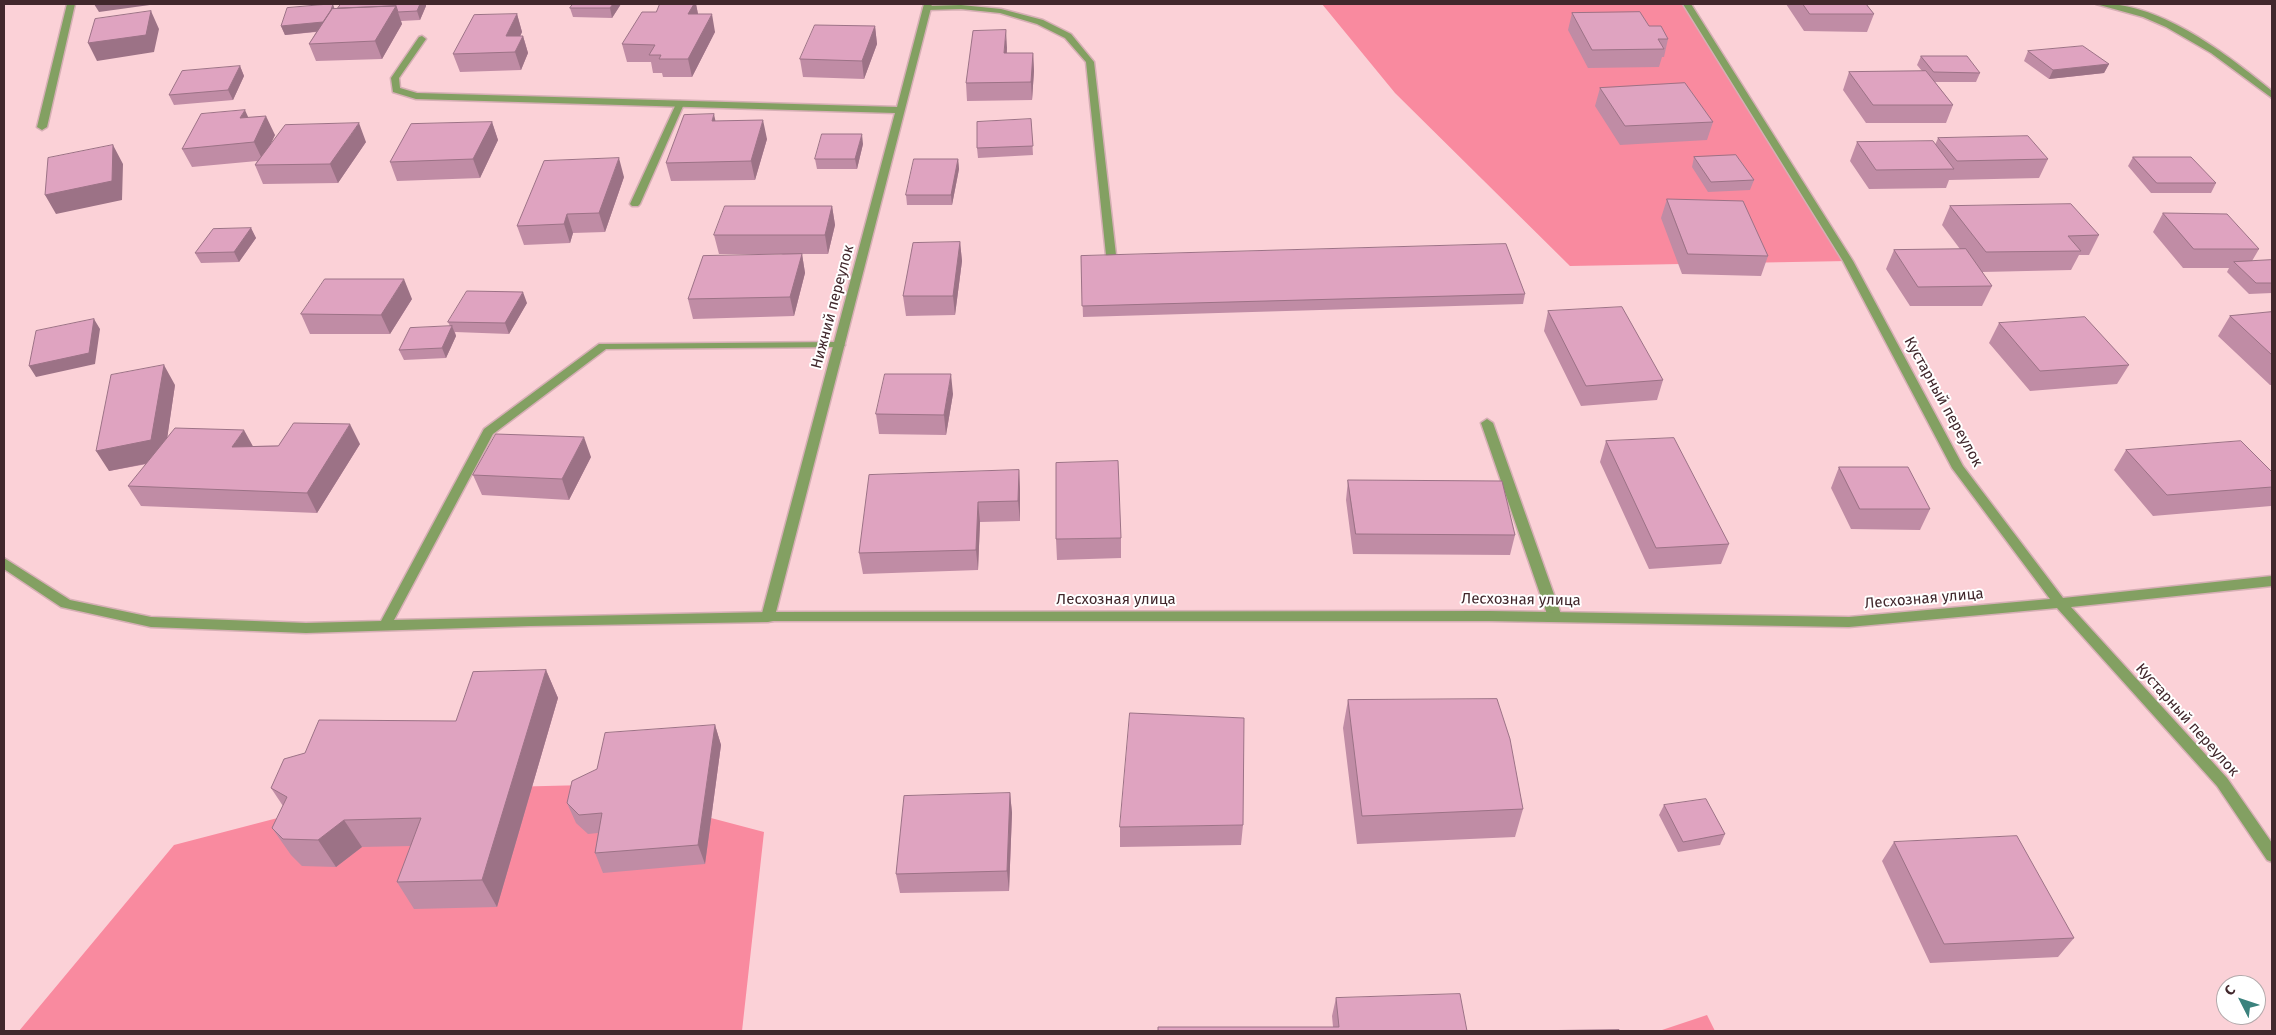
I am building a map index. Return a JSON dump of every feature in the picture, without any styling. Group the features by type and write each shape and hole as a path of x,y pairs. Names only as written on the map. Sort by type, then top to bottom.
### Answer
{"street":[{"path":"42,127 71,4"},
{"name":"Кустарный переулок","path":"1687,4 1848,261 1958,468 2060,603 2222,782 2272,855"},
{"path":"2100,4 2110,4 2161,21 2240,69 2272,95"},
{"path":"927,6 1001,11 1040,22 1068,36 1090,62 1111,255"},
{"name":"Нижний переулок","path":"768,617 927,6"},
{"path":"422,39 395,78 396,90 416,96 900,110"},
{"path":"635,204 680,104"},
{"path":"384,625 488,432 603,346 839,345"},
{"path":"1487,423 1555,617"},
{"name":"Лесхозная улица","path":"4,563 66,604 151,622 306,628 768,617 1555,617 1849,622 2272,581"}],"shaded area":[{"path":"1322,4 1687,4 1848,261 1570,266 1395,93"},
{"path":"586,785 764,832 742,1031 19,1031 174,845 385,790"},
{"path":"1707,1015 1715,1031 1659,1031"}],"building":[{"path":"333,4 323,22 281,26 287,8"},
{"path":"341,4 420,4 417,11 398,12 396,6 338,8"},
{"path":"573,4 613,4 610,8 570,8"},
{"path":"660,4 694,4 688,14 712,14 688,59 659,59 661,55 649,55 655,45 622,44 642,12 656,12"},
{"path":"1803,4 1866,4 1874,14 1810,14"},
{"path":"396,6 375,41 309,44 332,9"},
{"path":"151,11 146,35 88,43 95,19"},
{"path":"1640,12 1649,26 1661,26 1668,39 1658,39 1664,49 1592,50 1572,13"},
{"path":"517,14 506,36 523,36 515,52 453,54 474,15"},
{"path":"815,25 875,26 862,61 800,59"},
{"path":"1006,30 1004,53 1033,53 1031,82 966,83 973,31"},
{"path":"2083,46 2109,64 2053,70 2028,51"},
{"path":"1921,56 1967,56 1980,73 1934,72"},
{"path":"240,66 228,90 169,95 182,71"},
{"path":"1926,71 1953,105 1873,105 1849,72"},
{"path":"1685,83 1713,122 1625,126 1600,88"},
{"path":"245,110 240,118 266,116 254,142 182,149 201,114"},
{"path":"714,114 712,121 763,120 751,161 666,163 684,115"},
{"path":"1031,119 1033,146 977,148 977,122"},
{"path":"492,122 473,159 390,162 411,124"},
{"path":"359,123 330,164 255,165 285,125"},
{"path":"822,134 862,134 855,159 815,159"},
{"path":"2028,136 2048,159 1957,161 1938,138"},
{"path":"1933,141 1954,169 1876,170 1857,142"},
{"path":"113,145 112,181 45,195 48,158"},
{"path":"1736,155 1754,180 1711,182 1694,157"},
{"path":"2133,157 2191,157 2216,183 2157,183"},
{"path":"619,158 599,213 567,214 564,224 517,226 544,161"},
{"path":"914,159 958,159 951,195 906,195"},
{"path":"1667,199 1743,201 1768,256 1688,254"},
{"path":"2071,204 2099,235 2068,236 2081,251 1986,252 1950,206"},
{"path":"725,206 832,206 825,235 714,235"},
{"path":"2163,213 2227,214 2259,249 2194,249"},
{"path":"251,228 234,252 195,253 213,229"},
{"path":"960,242 953,296 903,296 913,243"},
{"path":"1506,244 1525,294 1082,306 1081,256"},
{"path":"1966,249 1992,286 1918,287 1894,250"},
{"path":"802,254 790,297 688,299 703,256"},
{"path":"2272,260 2272,283 2256,283 2234,262"},
{"path":"325,279 404,279 381,315 301,314"},
{"path":"467,291 523,292 505,323 448,322"},
{"path":"1622,307 1663,380 1586,386 1548,311"},
{"path":"2272,312 2272,355 2230,316"},
{"path":"2085,317 2129,365 2040,371 1999,323"},
{"path":"94,319 89,353 29,366 36,331"},
{"path":"452,326 442,348 399,350 410,328"},
{"path":"164,365 151,440 96,451 111,375"},
{"path":"885,374 951,374 944,415 876,414"},
{"path":"294,423 350,424 307,493 128,486 175,428 244,430 232,447 278,446"},
{"path":"496,434 584,437 562,479 473,475"},
{"path":"1674,438 1729,544 1656,548 1606,441"},
{"path":"2241,441 2272,472 2272,487 2167,495 2126,450"},
{"path":"1118,461 1121,538 1056,539 1056,463"},
{"path":"1839,467 1908,467 1930,509 1860,509"},
{"path":"1019,470 1018,501 978,502 976,550 859,553 869,475"},
{"path":"1348,480 1502,481 1515,535 1356,534"},
{"path":"546,670 482,880 397,882 421,818 344,820 318,840 283,839 272,828 287,797 271,788 284,759 305,753 319,720 456,721 473,672"},
{"path":"1497,699 1510,739 1523,809 1362,816 1348,700"},
{"path":"1130,713 1244,718 1243,825 1120,827"},
{"path":"715,725 698,845 595,853 602,813 579,815 567,803 572,781 597,769 605,733"},
{"path":"1010,793 1007,871 896,874 904,796"},
{"path":"1706,799 1725,834 1683,842 1664,805"},
{"path":"2017,836 2074,938 1944,944 1894,842"},
{"path":"1460,994 1467,1031 1158,1031 1158,1027 1339,1027 1336,998"},
{"path":"1619,1030 1619,1031 1524,1031"}]}
